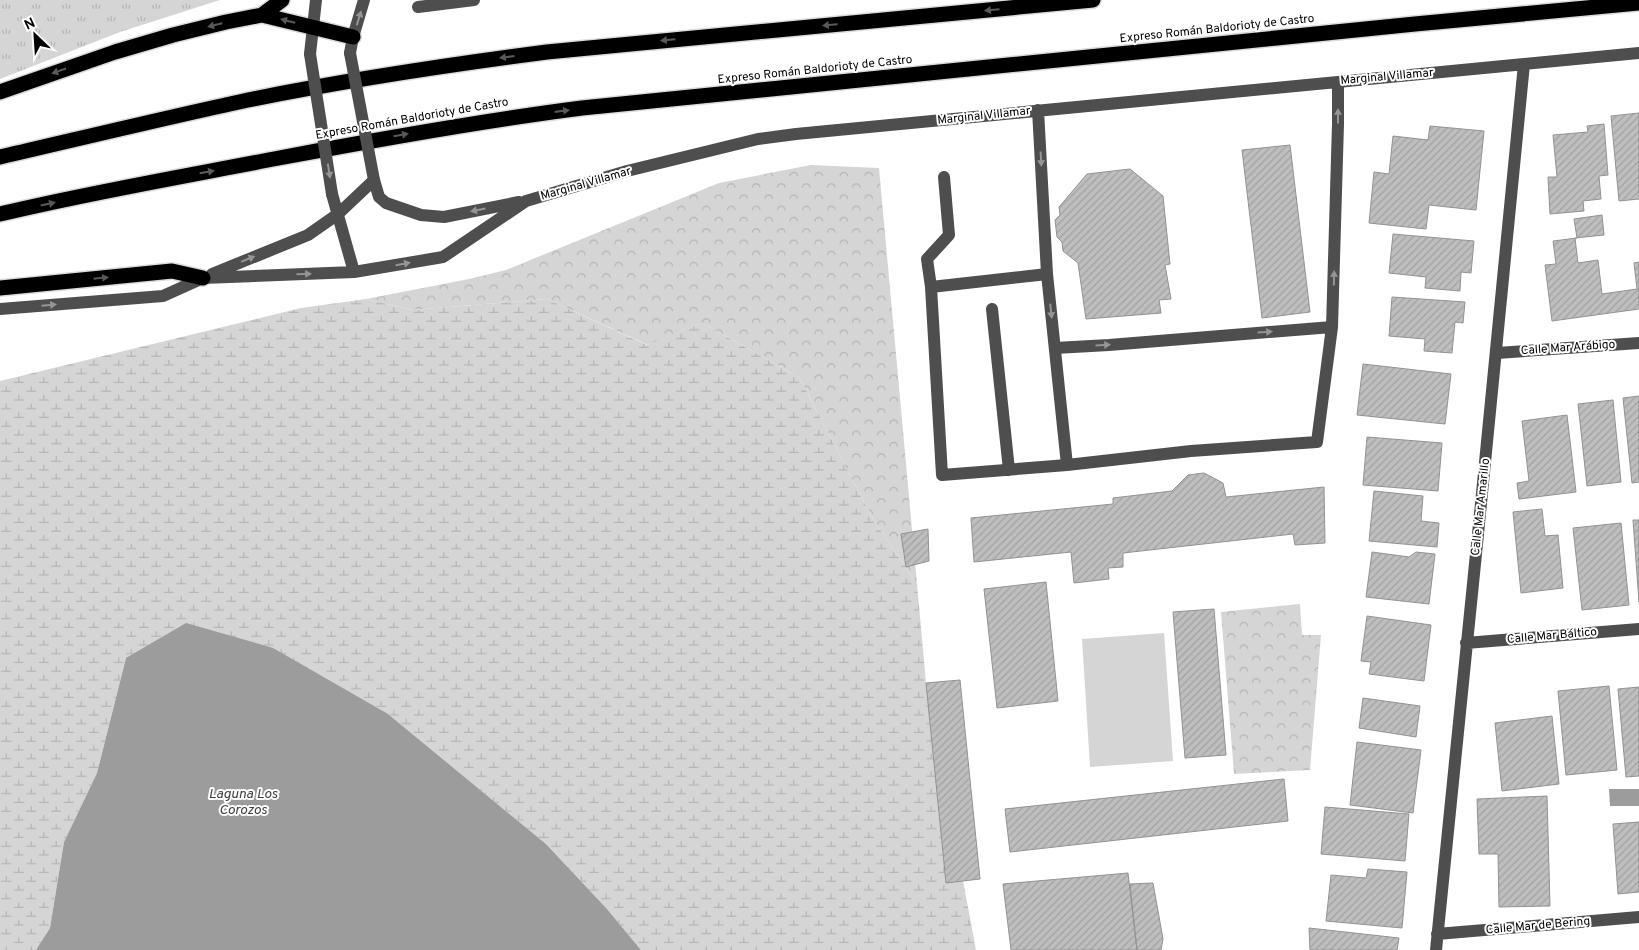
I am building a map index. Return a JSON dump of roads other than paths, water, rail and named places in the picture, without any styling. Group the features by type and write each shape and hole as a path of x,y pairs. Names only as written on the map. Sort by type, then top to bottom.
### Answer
{"highway":[{"path":"262,15 282,0"},
{"path":"0,156 249,100 472,61 547,52 1092,0"},
{"name":"Expreso Román Baldorioty de Castro","path":"0,214 179,177 386,138 513,117 582,108 1639,3"},
{"path":"0,92 115,52 174,35 262,15 353,37"},
{"path":"0,288 172,271 203,278"}],"street":[{"path":"316,0 310,54 332,194 354,272"},
{"path":"364,0 350,53 374,180 379,197 386,203 421,215 444,217 526,201"},
{"path":"418,7 474,0"},
{"name":"Marginal Villamar","path":"203,278 354,272 443,257 526,201 627,171 758,139 1038,110 1639,53"},
{"name":"Calle Mar Amarillo","path":"1436,950 1497,352 1524,64"},
{"path":"944,178 949,235 927,259 942,475 1067,465 1191,451 1317,442 1332,327 1338,82"},
{"path":"1038,110 1047,274 1067,465"},
{"path":"0,309 163,296 308,235 338,214 374,180"},
{"path":"930,287 1047,274"},
{"path":"992,309 1009,470"},
{"path":"1054,348 1332,327"},
{"name":"Calle Mar Arábigo","path":"1497,352 1639,343"},
{"name":"Calle Mar Báltico","path":"1466,643 1639,629"},
{"name":"Calle Mar de Bering","path":"1437,934 1639,917"}],"water":[{"name":"Laguna Los Corozos","path":"186,623 273,648 388,714 546,844 607,909 641,950 36,950 50,928 64,842 97,773 126,658"},
{"path":"1609,789 1639,789 1639,806 1610,806"}]}
